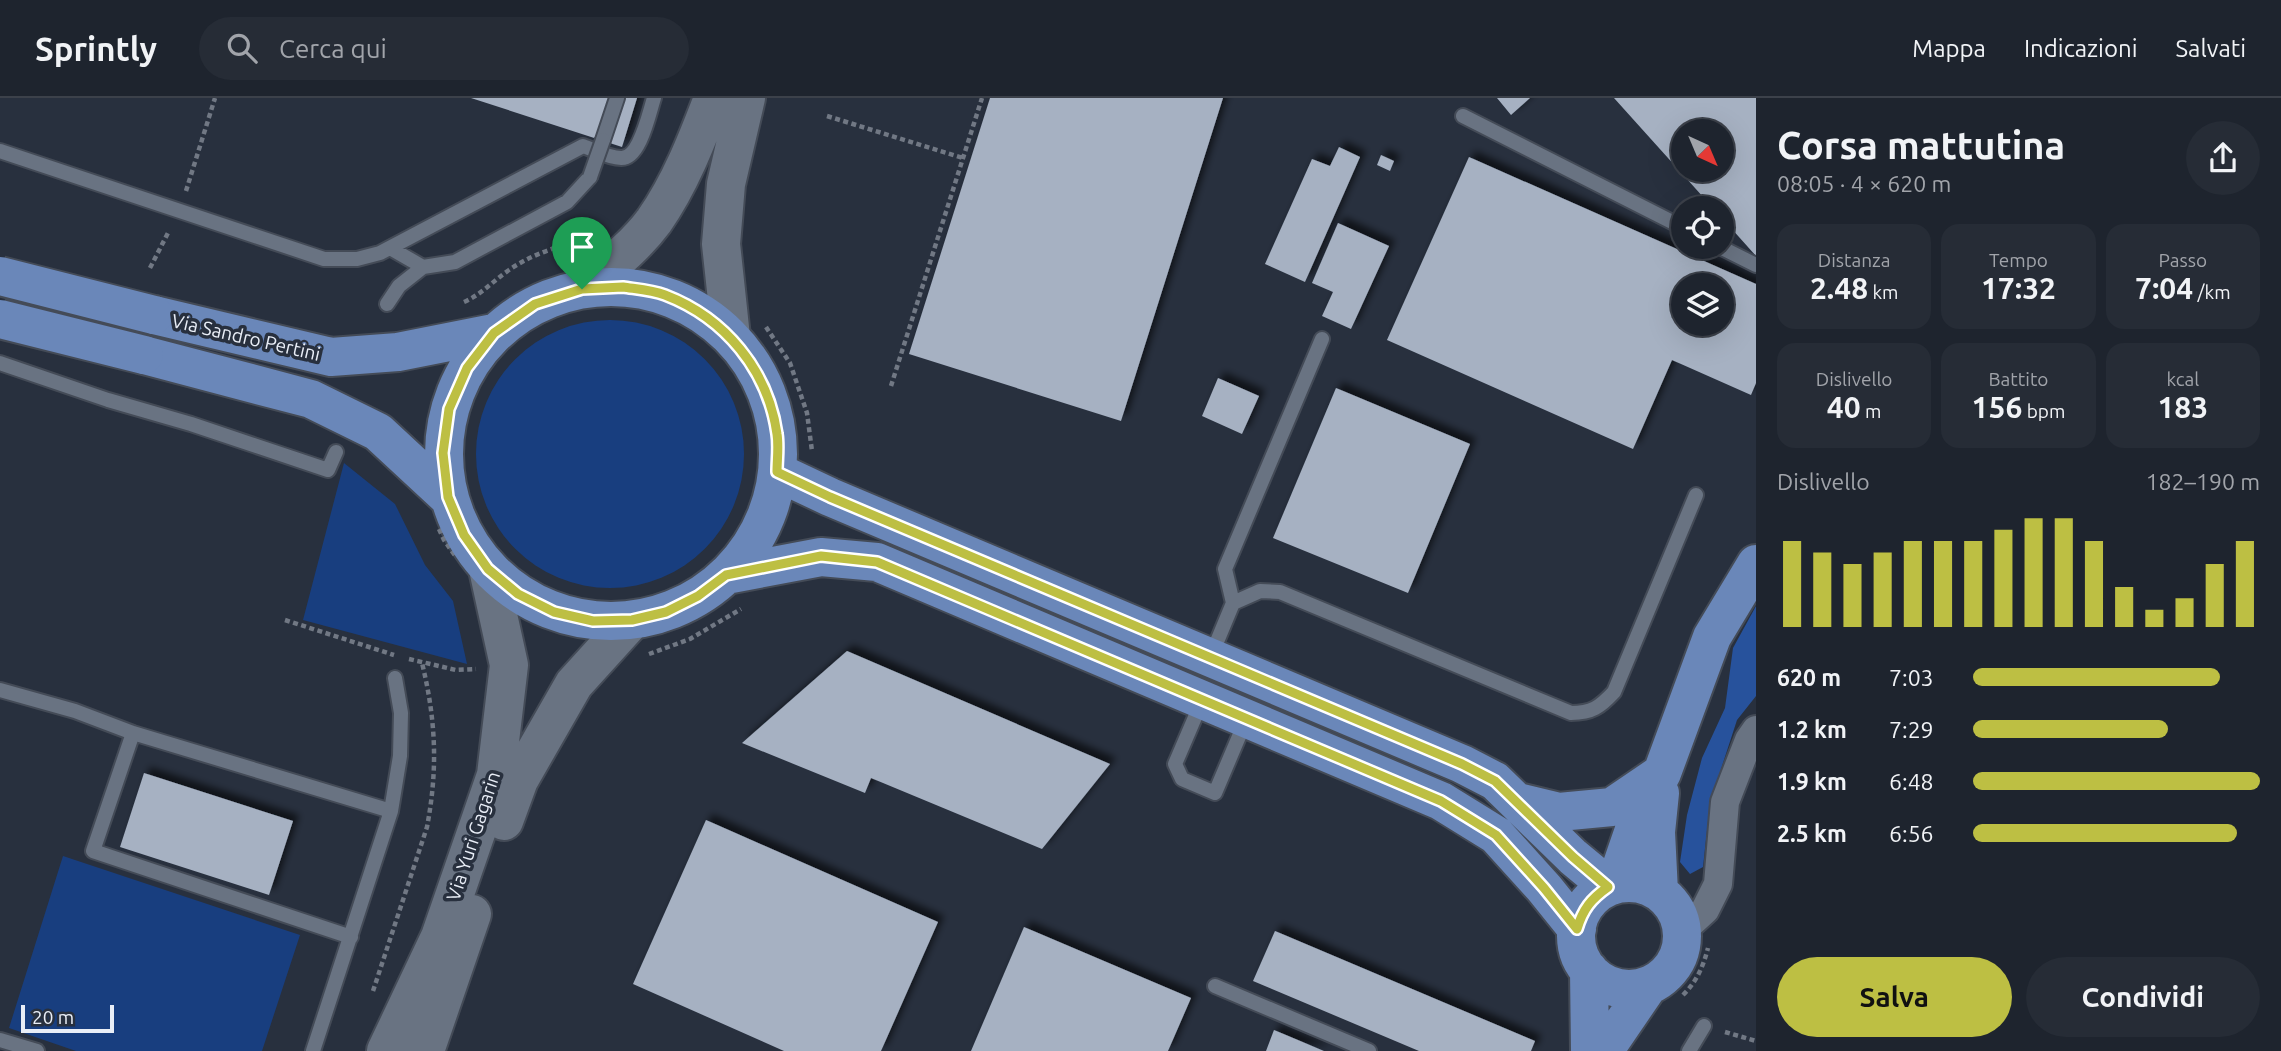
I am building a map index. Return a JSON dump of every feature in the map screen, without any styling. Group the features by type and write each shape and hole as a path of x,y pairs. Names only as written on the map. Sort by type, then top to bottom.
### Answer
{"main road":[{"path":"582,289 623,255 653,222 681,176 712,98"},
{"path":"738,589 751,545 768,510 777,472 777,435 769,399 754,366 748,331 721,243 726,184 746,98"},
{"name":"Via Sandro Pertini","path":"0,276 331,357 398,352 494,333"},
{"path":"443,512 443,453 449,409 467,368 494,333 535,304 582,289 623,287 663,294 748,331"},
{"path":"0,319 311,399 378,432 464,535 475,567 518,594 554,612 593,621 632,620 666,612 698,596 738,589 821,556 877,562 1441,801 1496,835 1577,929"},
{"path":"777,472 830,497 1462,764 1495,781 1573,857 1611,886"},
{"path":"1611,886 1637,821 1662,774 1712,637 1756,564"},
{"name":"Via Yuri Gagarin","path":"386,1051 440,937 496,775 509,665 475,567"},
{"name":"Via Yuri Gagarin","path":"425,1051 519,780 574,684 632,620"},
{"path":"1518,802 1559,812 1612,807 1662,774"},
{"path":"1659,892 1656,832 1662,774"},
{"path":"1638,884 1659,892 1671,902 1679,916 1681,947 1675,963 1664,976 1649,985 1633,989 1616,987 1601,981 1589,970 1581,957 1577,944 1577,929 1582,913 1591,899 1611,886 1638,884"},
{"path":"1589,970 1590,1051"},
{"path":"1604,1051 1649,985"}],"street":[{"path":"1682,931 1705,910 1718,884 1725,802 1754,730"}],"lane":[{"path":"387,304 399,286 423,267 455,262 567,202 590,177 617,98"},
{"path":"0,151 324,259 357,259 380,253 583,146 620,158 630,156 637,149 654,98"},
{"path":"1463,116 1671,221"},
{"path":"390,248 423,267"},
{"path":"1734,254 1756,265"},
{"path":"1210,658 1233,603 1225,569 1322,339"},
{"path":"0,363 328,470 336,452"},
{"path":"1233,603 1260,591 1280,592 1571,713 1587,713 1601,706 1614,692 1696,495"},
{"path":"313,1051 391,811 400,756 401,713 395,678"},
{"path":"0,691 75,711 133,733 391,811"},
{"path":"1202,700 1175,764 1182,779 1215,793 1247,718"},
{"path":"133,733 93,851 351,937"},
{"path":"441,1051 453,974"},
{"path":"1215,986 1369,1051"},
{"path":"1689,1051 1704,1026"},
{"path":"0,1040 37,1051"}],"path":[{"path":"150,268 179,211 215,98"},
{"path":"891,386 982,98"},
{"path":"827,116 963,159"},
{"path":"459,304 478,296 510,269 552,248 586,239"},
{"path":"748,331 790,363 807,413 812,457"},
{"path":"443,512 444,540 475,567"},
{"path":"643,657 690,639 738,589"},
{"path":"285,620 422,663 456,670 479,669"},
{"path":"371,998 427,827 432,798 435,746 430,696 422,663"},
{"path":"1704,1026 1756,1041"}],"shaded area":[{"path":"623,320 661,330 685,342 705,359 722,379 734,403 742,428 742,480 734,505 722,529 705,549 685,566 661,578 636,586 597,588 559,578 535,566 506,539 486,505 478,480 476,441 486,403 498,379 525,350 559,330 584,322"},
{"path":"344,463 395,504 425,565 453,601 467,664 303,620"},
{"path":"1756,606 1756,696 1737,720 1710,803 1703,867 1690,874 1680,862 1687,815 1702,758 1725,708 1733,648"},
{"path":"63,856 300,935 262,1051 76,1051 9,1028"}],"building":[{"path":"471,98 637,98 622,147"},
{"path":"990,98 1223,98 1121,421 909,354"},
{"path":"1497,98 1530,98 1511,115"},
{"path":"1614,98 1756,98 1756,256 1734,231 1734,196 1702,196 1690,182 1734,182 1734,119 1671,119 1671,161"},
{"path":"1339,147 1360,157 1305,282 1265,264 1312,159 1330,166"},
{"path":"1381,155 1394,161 1390,171 1377,165"},
{"path":"1469,157 1671,246 1671,259 1700,259 1731,273 1671,273 1671,336 1734,336 1734,274 1756,284 1756,383 1751,395 1672,360 1633,449 1387,340"},
{"path":"1338,223 1389,246 1351,329 1322,316 1333,292 1312,283"},
{"path":"1218,378 1259,396 1242,434 1202,416"},
{"path":"1336,388 1470,444 1408,593 1273,538"},
{"path":"847,651 1110,764 1042,849 871,778 865,793 742,743"},
{"path":"144,773 293,821 269,895 120,847"},
{"path":"706,820 938,922 881,1051 784,1051 633,984"},
{"path":"1024,927 1191,998 1168,1051 971,1051"},
{"path":"1275,931 1535,1041 1531,1051 1419,1051 1253,981"},
{"path":"1274,1030 1324,1051 1266,1051"}],"route":[{"path":"623,287 663,294 699,311 731,337 754,366 769,399 777,435 777,472 830,497 1462,764 1495,781 1608,887 1591,899 1582,913 1577,929 1496,835 1441,801 877,562 821,556 726,575 698,596 666,612 632,620 593,621 554,612 518,594 488,569 464,535 448,497 443,453 449,409 467,368 494,333 535,304 582,289 623,287"}]}
